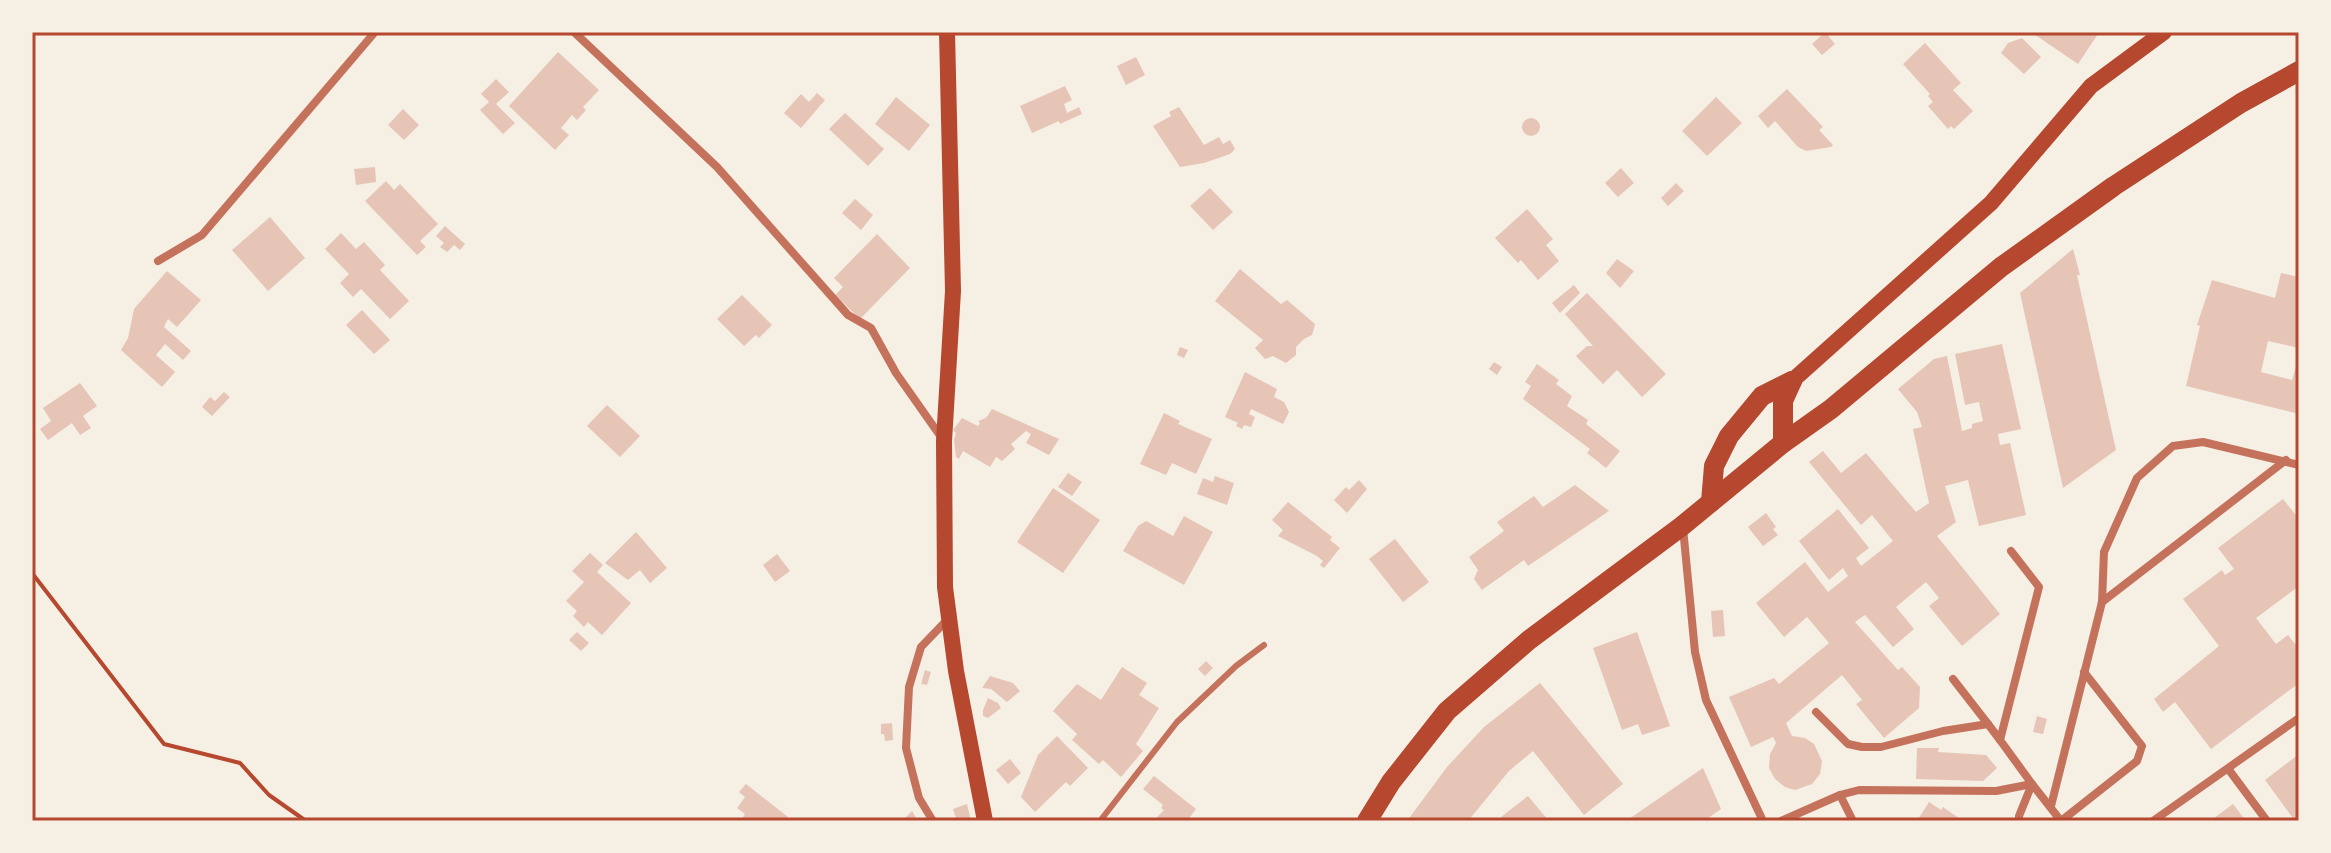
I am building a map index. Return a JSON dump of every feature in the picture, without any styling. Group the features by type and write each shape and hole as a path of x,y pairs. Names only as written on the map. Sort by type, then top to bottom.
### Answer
{"main road":[{"path":"947,32 953,291 944,441 945,587 956,671 985,821"},
{"path":"1711,502 1714,466 1729,436 1762,396 1792,381 1991,203 2091,86 2164,32"},
{"path":"1367,821 1391,782 1447,711 1529,640 1682,526 1783,443 1831,409 2001,267 2114,186 2228,111 2299,71"},
{"path":"1783,443 1783,401 1792,381"}],"street":[{"path":"158,261 202,235 375,32"},
{"path":"574,32 717,167 848,315 871,328 896,373 944,441"},
{"path":"2051,806 2102,602 2104,552 2137,478 2173,446 2203,442 2299,465"},
{"path":"2102,602 2286,460"},
{"path":"1682,526 1695,652 1706,700 1763,821"},
{"path":"2000,740 2039,587 2011,551"},
{"path":"933,821 919,798 906,748 909,687 921,647 949,618"},
{"path":"1953,679 2061,821 2137,761 2142,746 2084,672"},
{"path":"1816,712 1848,744 1862,747 1881,747 1943,731 1988,724"},
{"path":"2153,821 2299,718"},
{"path":"2229,770 2267,821"},
{"path":"1781,821 1859,790 1996,791 2032,784"},
{"path":"2019,821 2032,784"},
{"path":"1840,795 1853,821"}],"lane":[{"path":"1100,821 1177,722 1236,666 1264,645"}],"path":[{"path":"32,573 164,744 240,763 269,795 306,821"}],"building":[{"path":"1825,32 1835,44 1822,55 1812,44"},
{"path":"2031,32 2095,32 2098,34 2078,64"},
{"path":"2022,38 2041,57 2024,74 2001,53 2008,43"},
{"path":"1925,43 1961,83 1953,90 1973,111 1954,129 1951,126 1948,129 1928,106 1933,102 1928,96 1930,94 1903,64"},
{"path":"558,52 599,90 583,107 586,110 577,120 572,115 561,128 569,135 555,150 509,106"},
{"path":"1136,57 1145,75 1126,85 1117,66"},
{"path":"496,79 509,92 496,104 515,123 503,134 480,110 489,102 481,94"},
{"path":"1065,86 1072,100 1064,104 1067,113 1079,107 1082,114 1032,133 1020,106"},
{"path":"1787,89 1823,127 1819,130 1833,145 1831,147 1806,151 1798,147 1775,121 1768,128 1758,116"},
{"path":"817,93 825,100 801,128 784,113 801,94 809,102"},
{"path":"896,97 930,125 909,151 875,124"},
{"path":"1716,97 1742,123 1707,156 1682,131"},
{"path":"1179,107 1204,145 1219,137 1223,144 1230,140 1235,149 1230,154 1204,163 1180,167 1153,126 1171,116 1169,112"},
{"path":"403,109 419,125 404,140 388,125"},
{"path":"845,113 884,149 868,166 829,129"},
{"path":"1531,118 1540,127 1531,136 1522,127"},
{"path":"375,167 376,182 356,185 354,169"},
{"path":"1621,168 1634,183 1618,197 1605,183"},
{"path":"386,181 394,190 400,184 438,224 420,241 426,247 417,255 365,201"},
{"path":"1676,183 1684,191 1668,206 1661,198"},
{"path":"1210,188 1233,212 1213,230 1190,206"},
{"path":"855,199 873,215 861,230 842,213"},
{"path":"1527,209 1553,239 1546,245 1559,261 1538,280 1521,260 1518,263 1495,238"},
{"path":"270,217 305,258 268,291 232,250"},
{"path":"445,226 465,244 460,250 454,245 447,252 440,247 444,243 436,236"},
{"path":"341,233 356,249 364,242 385,265 380,270 409,301 390,319 361,289 353,297 340,283 349,274 325,249"},
{"path":"877,234 910,268 860,319 835,295 843,287 834,278"},
{"path":"2073,249 2116,450 2063,488 2020,293"},
{"path":"1617,259 1634,271 1620,288 1606,273"},
{"path":"1240,269 1281,304 1287,300 1315,324 1312,335 1296,347 1296,355 1286,363 1273,356 1265,359 1255,348 1263,340 1215,301"},
{"path":"167,271 201,300 177,327 168,319 164,327 191,351 183,360 165,344 156,355 175,372 162,387 121,350 128,338 134,309"},
{"path":"2281,273 2299,277 2299,348 2268,341 2261,372 2292,380 2299,356 2299,414 2186,386 2200,326 2197,325 2212,280 2275,298"},
{"path":"1574,285 1580,293 1560,313 1552,303"},
{"path":"1587,293 1666,374 1642,397 1617,370 1603,384 1576,356 1587,346 1593,346 1565,314"},
{"path":"742,295 772,325 759,338 756,335 744,346 717,319"},
{"path":"362,310 390,340 374,354 346,325"},
{"path":"2002,344 2021,429 1998,434 2000,445 2010,443 2026,515 1979,526 1968,480 1945,486 1956,522 1937,536 2000,614 1962,646 1929,606 1939,598 1926,582 1896,607 1914,629 1893,647 1865,615 1855,622 1898,670 1902,667 1920,687 1919,708 1884,738 1856,704 1862,700 1842,675 1786,723 1792,736 1805,738 1814,744 1822,761 1820,774 1812,784 1795,790 1785,787 1775,779 1769,768 1770,754 1776,743 1773,737 1751,747 1729,697 1774,678 1779,684 1829,643 1807,617 1784,637 1756,603 1805,562 1828,592 1848,576 1843,568 1829,580 1799,541 1838,509 1869,548 1856,558 1861,566 1893,541 1872,515 1861,525 1809,462 1823,451 1841,473 1866,453 1916,512 1929,503 1913,429 1922,427 1917,412 1898,389 1934,359 1947,356 1962,431 1972,428 1972,424 1983,421 1979,402 1965,405 1955,354"},
{"path":"1180,347 1188,350 1184,358 1177,355"},
{"path":"1494,362 1502,367 1497,375 1489,369"},
{"path":"1537,364 1559,380 1556,384 1572,396 1567,406 1588,420 1586,424 1620,451 1606,468 1587,453 1590,449 1523,399 1531,386 1525,382"},
{"path":"1245,372 1277,389 1274,397 1284,402 1289,412 1283,424 1251,409 1249,414 1255,417 1251,427 1244,425 1242,429 1236,426 1238,423 1225,417"},
{"path":"80,383 97,406 83,416 91,428 80,435 72,423 48,440 40,429 51,421 43,408"},
{"path":"224,392 230,397 212,416 202,407 210,397 215,401"},
{"path":"607,405 640,436 620,457 587,426"},
{"path":"992,409 1059,439 1049,455 1026,443 1031,434 1026,431 1011,444 1015,449 1002,461 996,457 990,467 963,451 959,459 956,457 956,433 953,430 962,418 978,426 978,421 986,418"},
{"path":"1164,413 1180,421 1178,424 1212,439 1196,474 1172,463 1166,475 1140,464"},
{"path":"1068,473 1082,482 1072,496 1058,487"},
{"path":"1215,476 1234,483 1227,505 1197,494 1203,478 1213,482"},
{"path":"1359,480 1367,489 1347,513 1334,500 1346,487 1349,490"},
{"path":"1575,485 1609,511 1528,566 1524,560 1482,590 1474,579 1478,570 1469,557 1504,531 1497,522 1534,496 1543,507"},
{"path":"1053,488 1100,520 1063,573 1017,542"},
{"path":"2283,499 2299,519 2299,586 2256,618 2276,644 2288,635 2295,644 2299,642 2299,683 2211,749 2175,702 2163,712 2154,699 2219,646 2183,599 2222,570 2225,575 2234,569 2218,548"},
{"path":"1288,502 1332,537 1330,540 1340,548 1324,568 1320,565 1323,561 1317,556 1278,536 1283,530 1272,520"},
{"path":"1766,513 1778,535 1763,546 1748,527"},
{"path":"1184,516 1213,532 1184,585 1123,551 1138,526 1146,521 1173,536"},
{"path":"636,532 667,568 650,583 640,570 628,580 605,563"},
{"path":"1395,539 1429,582 1403,602 1369,559"},
{"path":"590,553 603,565 597,572 631,603 602,635 588,622 584,627 573,616 577,611 566,601 584,582 572,571"},
{"path":"777,554 790,571 775,582 763,565"},
{"path":"1723,610 1725,636 1713,637 1711,611"},
{"path":"577,632 589,643 581,651 569,640"},
{"path":"1637,632 1670,726 1642,735 1638,724 1622,730 1593,648"},
{"path":"1206,661 1213,668 1205,676 1198,669"},
{"path":"1122,667 1147,683 1139,695 1159,708 1136,744 1143,751 1121,777 1103,760 1099,764 1072,740 1077,734 1053,711 1077,684 1101,700"},
{"path":"925,670 931,672 927,685 921,684"},
{"path":"990,676 1013,683 1020,691 1007,702 991,689 982,688"},
{"path":"1540,683 1623,784 1584,815 1533,751 1509,771 1468,821 1407,821 1447,767 1484,727"},
{"path":"988,698 1001,708 988,718 983,716 983,710"},
{"path":"2037,716 2047,719 2043,734 2033,732"},
{"path":"892,723 893,740 885,741 881,724"},
{"path":"1057,736 1088,768 1070,786 1066,782 1035,812 1021,797 1038,755"},
{"path":"1917,748 1986,755 1997,768 1983,781 1916,779"},
{"path":"2299,754 2299,821 2295,821 2265,780"},
{"path":"1010,759 1021,773 1008,784 996,770"},
{"path":"1703,768 1721,809 1704,821 1626,821"},
{"path":"1154,776 1196,809 1187,821 1158,821 1157,817 1164,810 1161,808 1163,805 1143,789"},
{"path":"746,784 788,817 785,821 741,820 745,814 737,808 745,797 739,792"},
{"path":"1528,796 1549,821 1504,821 1501,817"},
{"path":"1929,802 1941,810 1943,807 1963,821 1917,821"},
{"path":"967,804 971,821 957,821 953,809"},
{"path":"2233,804 2246,821 2210,821"},
{"path":"912,811 918,821 902,821"}]}
